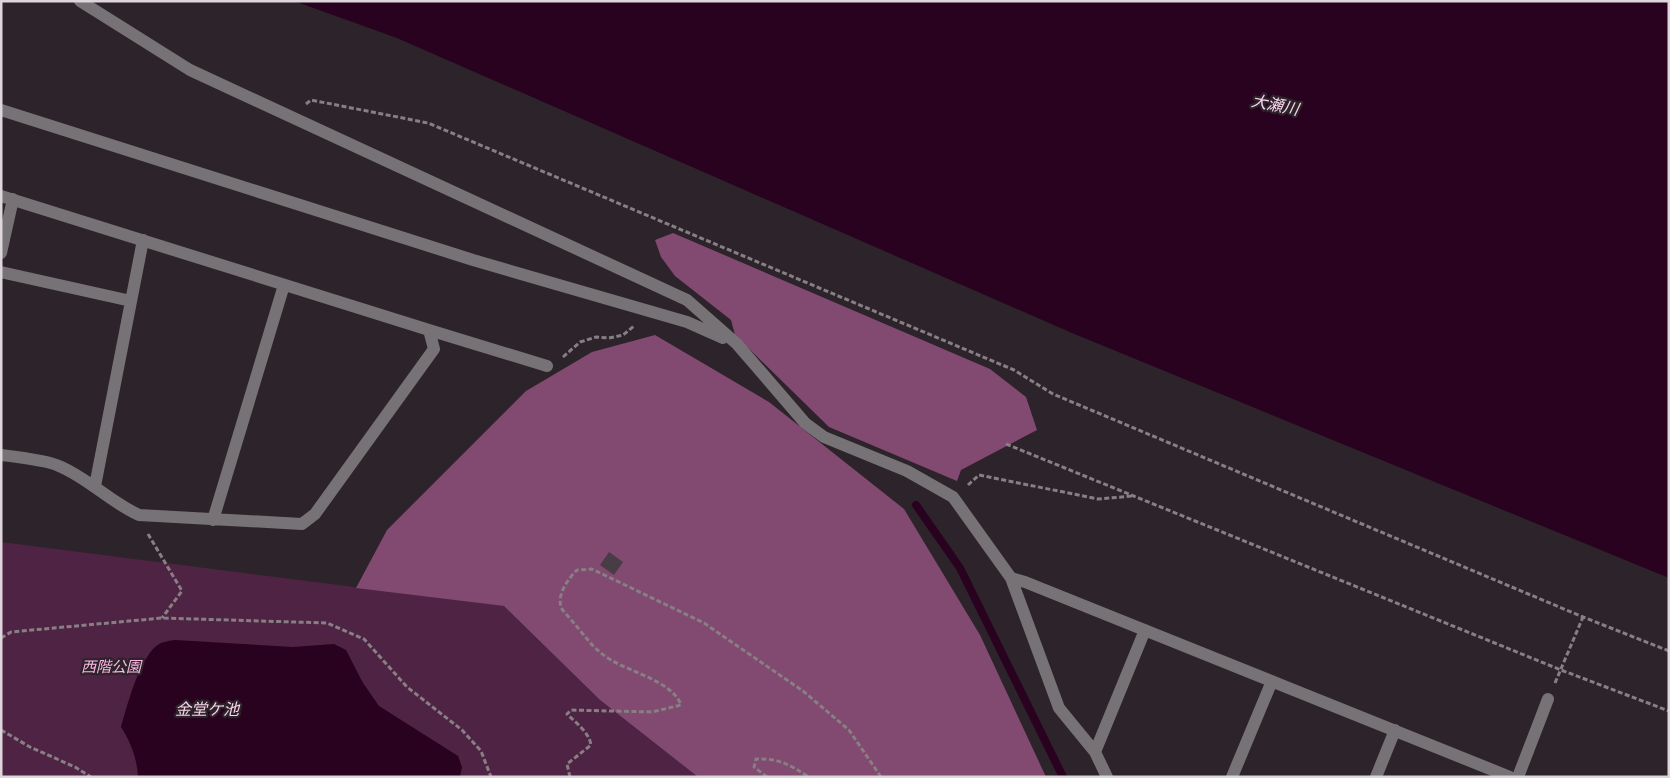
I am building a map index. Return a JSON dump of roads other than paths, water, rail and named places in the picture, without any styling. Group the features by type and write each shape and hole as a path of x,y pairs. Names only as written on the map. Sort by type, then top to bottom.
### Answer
{"street":[{"path":"80,1 190,70 686,300 737,344 805,423 824,437 907,471 952,498 1011,578 1059,708 1095,752 1107,777"},
{"path":"1,110 473,260 687,322 737,344"},
{"path":"1,253 7,197 547,366"},
{"path":"95,486 143,240"},
{"path":"1,272 131,302"},
{"path":"213,520 284,285"},
{"path":"1,454 58,465 95,486 125,509 139,515 302,524 315,514 434,349 429,330"},
{"path":"1011,578 1510,777"},
{"path":"1095,752 1145,630"},
{"path":"1232,777 1272,681"},
{"path":"1518,777 1548,699"},
{"path":"1376,777 1395,730"}],"water":[{"name":"大瀬川","path":"294,1 1669,1 1669,578 1072,333 397,38"},
{"name":"金堂ケ池","path":"175,640 293,647 334,644 346,650 363,683 379,706 458,756 462,767 460,777 138,777 133,751 121,727 126,708 148,655 159,644"}],"waterway":[{"path":"916,505 960,568 1063,777"}],"park label":[{"name":"西階公園","path":"111,667"}]}
